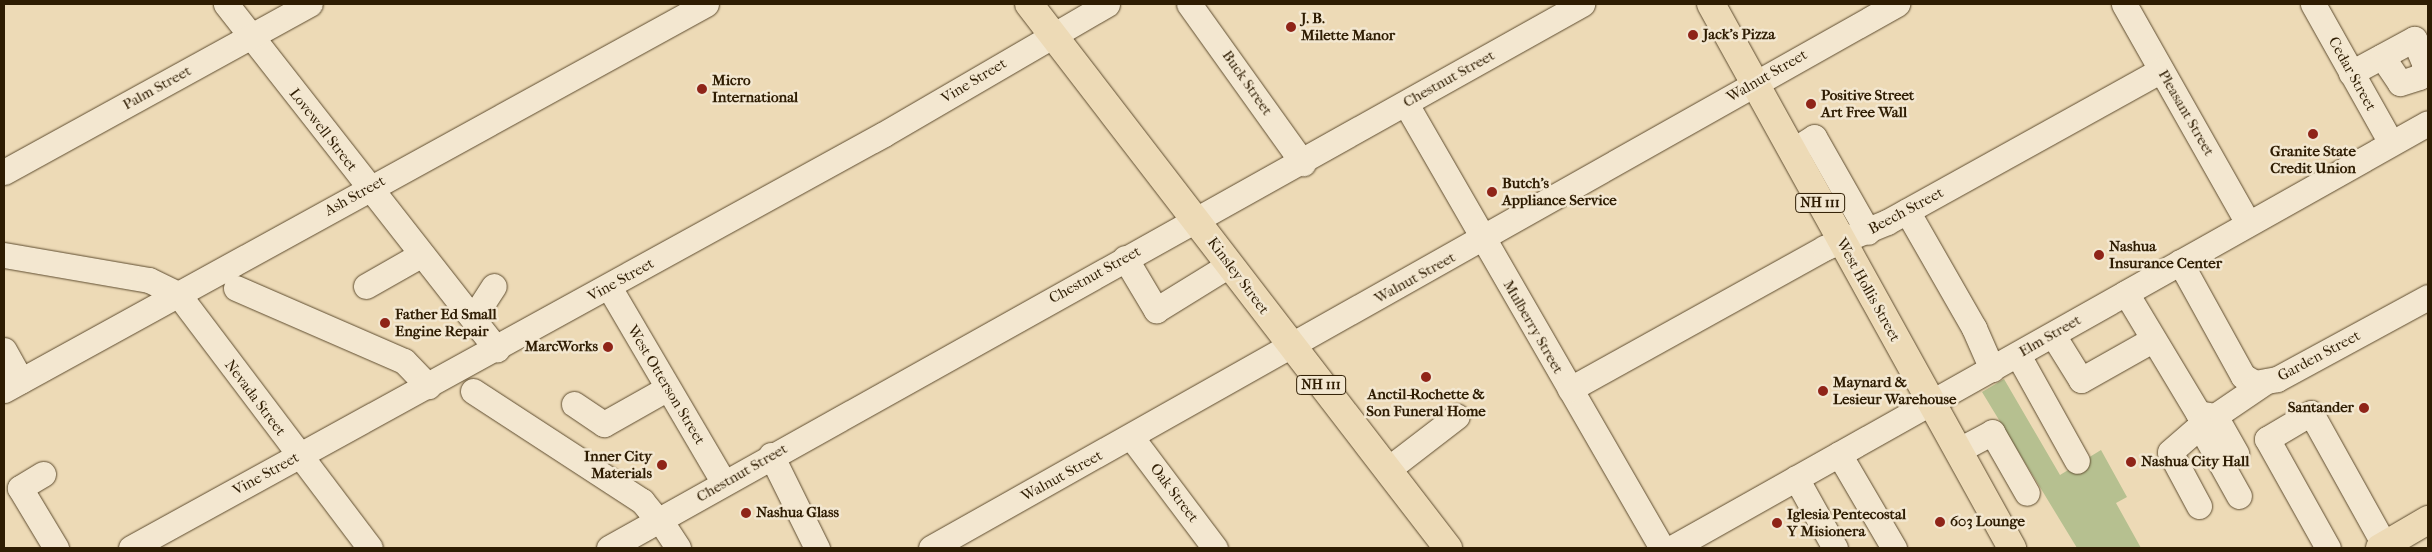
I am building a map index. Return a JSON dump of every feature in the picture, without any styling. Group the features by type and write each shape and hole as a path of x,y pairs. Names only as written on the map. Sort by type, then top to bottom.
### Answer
{"main road":[{"name":"Kinsley Street","path":"1029,4 1448,548"},
{"name":"West Hollis Street","path":"1710,4 1929,403 2012,548"},
{"path":"2384,547 2428,520"}],"street":[{"name":"Lovewell Street","path":"226,4 497,349"},
{"name":"Palm Street","path":"4,172 310,4"},
{"name":"Ash Street","path":"12,386 706,4"},
{"name":"Vine Street","path":"131,548 609,287 1107,4"},
{"name":"Buck Street","path":"1189,4 1303,163"},
{"name":"Chestnut Street","path":"609,548 771,455 1125,258 1303,163 1582,4"},
{"name":"Walnut Street","path":"931,548 1132,438 1291,346 1483,241 1754,84 1897,4"},
{"name":"Pleasant Street","path":"2124,4 2248,223"},
{"name":"Cedar Street","path":"2313,4 2391,144"},
{"path":"2351,73 2382,56"},
{"name":"Beech Street","path":"1570,389 1841,242 1868,232 1907,211 2161,70"},
{"name":"Mulberry Street","path":"1406,104 1483,241 1662,548"},
{"name":"Elm Street","path":"1672,548 2428,123"},
{"path":"1792,151 1814,137 1868,232"},
{"path":"1907,211 1974,328 1992,369"},
{"path":"366,286 422,254"},
{"path":"4,255 149,280 178,294"},
{"path":"1125,258 1156,310 1230,265"},
{"name":"Garden Street","path":"2180,262 2243,376 2265,382 2428,297"},
{"path":"473,318 494,286"},
{"name":"West Otterson Street","path":"609,287 724,483"},
{"path":"236,288 404,361 428,386"},
{"path":"2126,293 2186,399 2236,454"},
{"name":"Nevada Street","path":"178,294 298,456 370,548"},
{"path":"2053,335 2081,380 2152,340"},
{"path":"4,350 12,386"},
{"path":"2018,355 2077,461"},
{"path":"2199,506 2170,452 2206,419 2265,382"},
{"path":"574,404 604,424 668,388"},
{"path":"473,391 642,501 678,548"},
{"path":"2328,548 2267,439 2311,413 2384,547"},
{"path":"1387,470 1457,416"},
{"path":"2206,419 2239,496"},
{"path":"1957,451 1992,432 2027,493"},
{"name":"Oak Street","path":"1132,438 1215,548"},
{"path":"1839,454 1894,548"},
{"path":"771,455 817,548"},
{"path":"43,474 20,488 56,548"},
{"path":"1796,478 1835,548"}],"green space":[{"path":"2004,379 2060,475 2101,450 2127,497 2116,503 2141,548 2077,548 1982,392"}],"place":[{"name":"J. B. Milette Manor","path":"1291,27"},
{"name":"Jack's Pizza","path":"1693,35"},
{"name":"Micro International","path":"702,89"},
{"name":"Positive Street Art Free Wall","path":"1811,104"},
{"name":"Granite State Credit Union","path":"2313,134"},
{"name":"Butch's Appliance Service","path":"1492,192"},
{"name":"Nashua Insurance Center","path":"2099,255"},
{"name":"Father Ed Small Engine Repair","path":"385,323"},
{"name":"MarcWorks","path":"608,347"},
{"name":"Anctil-Rochette & Son Funeral Home","path":"1426,377"},
{"name":"Maynard & Lesieur Warehouse","path":"1823,391"},
{"name":"Santander","path":"2364,408"},
{"name":"Nashua City Hall","path":"2131,462"},
{"name":"Inner City Materials","path":"662,465"},
{"name":"Nashua Glass","path":"746,513"},
{"name":"603 Lounge","path":"1940,522"},
{"name":"Iglesia Pentecostal Y Misionera","path":"1777,523"}]}
